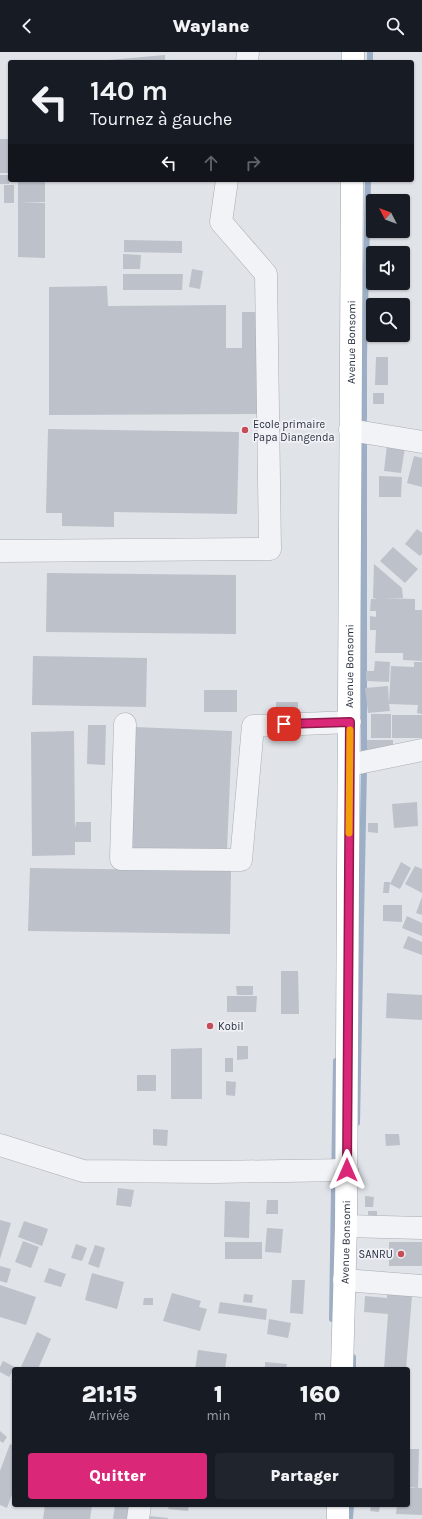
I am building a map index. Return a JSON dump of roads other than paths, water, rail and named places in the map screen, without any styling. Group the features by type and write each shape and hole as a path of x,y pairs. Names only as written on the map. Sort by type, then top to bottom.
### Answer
{"main road":[{"name":"Avenue Bonsomi","path":"342,1367 347,1170 352,182"},
{"path":"338,1507 338,1519"}],"street":[{"path":"0,551 270,549 266,274 220,222 227,182"},
{"path":"350,430 422,442"},
{"path":"125,724 121,860 241,860 253,726 350,722"},
{"path":"349,765 422,750"},
{"path":"0,1145 83,1171 214,1172 347,1170"},
{"path":"346,1226 422,1228"},
{"path":"344,1280 422,1286"},
{"path":"138,1519 140,1507"}],"waterway":[{"path":"370,52 370,60"},
{"path":"364,757 364,357 368,182"},
{"path":"357,1123 364,767"},
{"path":"332,1319 336,1061"},
{"path":"353,1357 353,1367"},
{"path":"350,1519 351,1507"}],"place":[{"name":"Ecole primaire Papa Diangenda","path":"245,430"},
{"name":"Kobil","path":"210,1026"},
{"name":"SANRU","path":"401,1254"}]}
